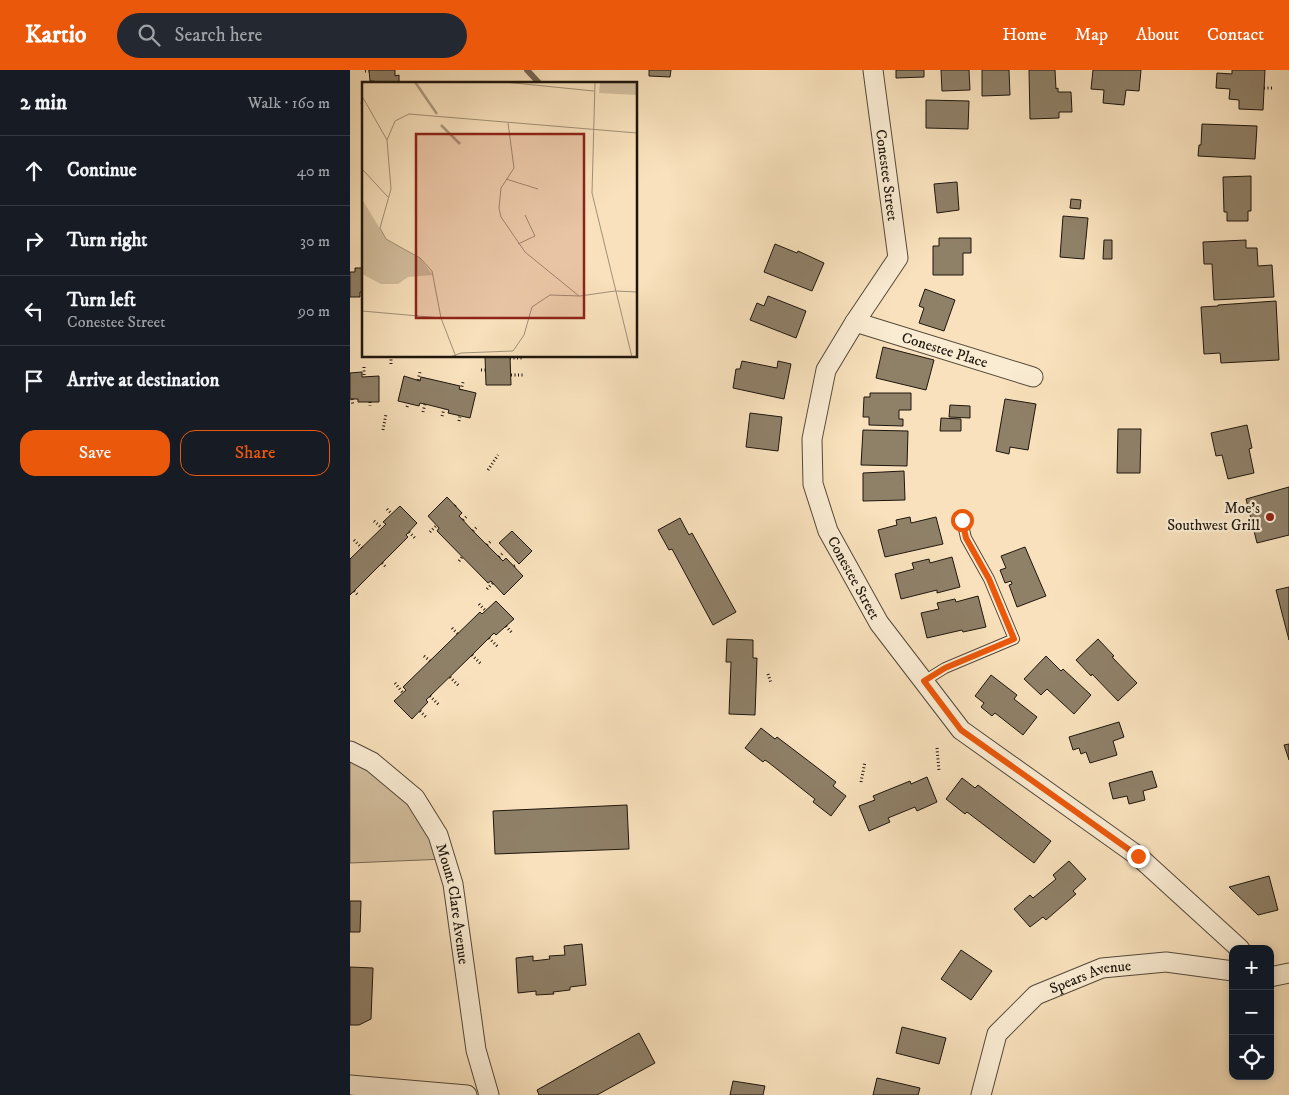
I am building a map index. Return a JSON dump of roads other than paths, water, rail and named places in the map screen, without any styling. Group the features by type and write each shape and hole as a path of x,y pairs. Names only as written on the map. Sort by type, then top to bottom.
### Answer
{"street":[{"name":"Conestee Street","path":"873,70 898,258 855,322 826,370 812,439 813,484 828,531 879,623 961,730 1138,856 1236,945"},
{"name":"Conestee Place","path":"855,322 1033,377"},
{"name":"Mount Clare Avenue","path":"350,751 372,762 415,798 438,835 453,884 476,1050 489,1095"},
{"name":"Spears Avenue","path":"982,1095 997,1034 1036,995 1102,968 1166,962 1229,970"},
{"path":"1274,975 1289,973"},
{"path":"350,1085 466,1095"}],"lane":[{"path":"924,681 945,668 1014,639 989,579 966,538 962,520"}],"waterway":[{"path":"527,70 538,82"}],"place":[{"name":"Moe's Southwest Grill","path":"1270,517"}]}
